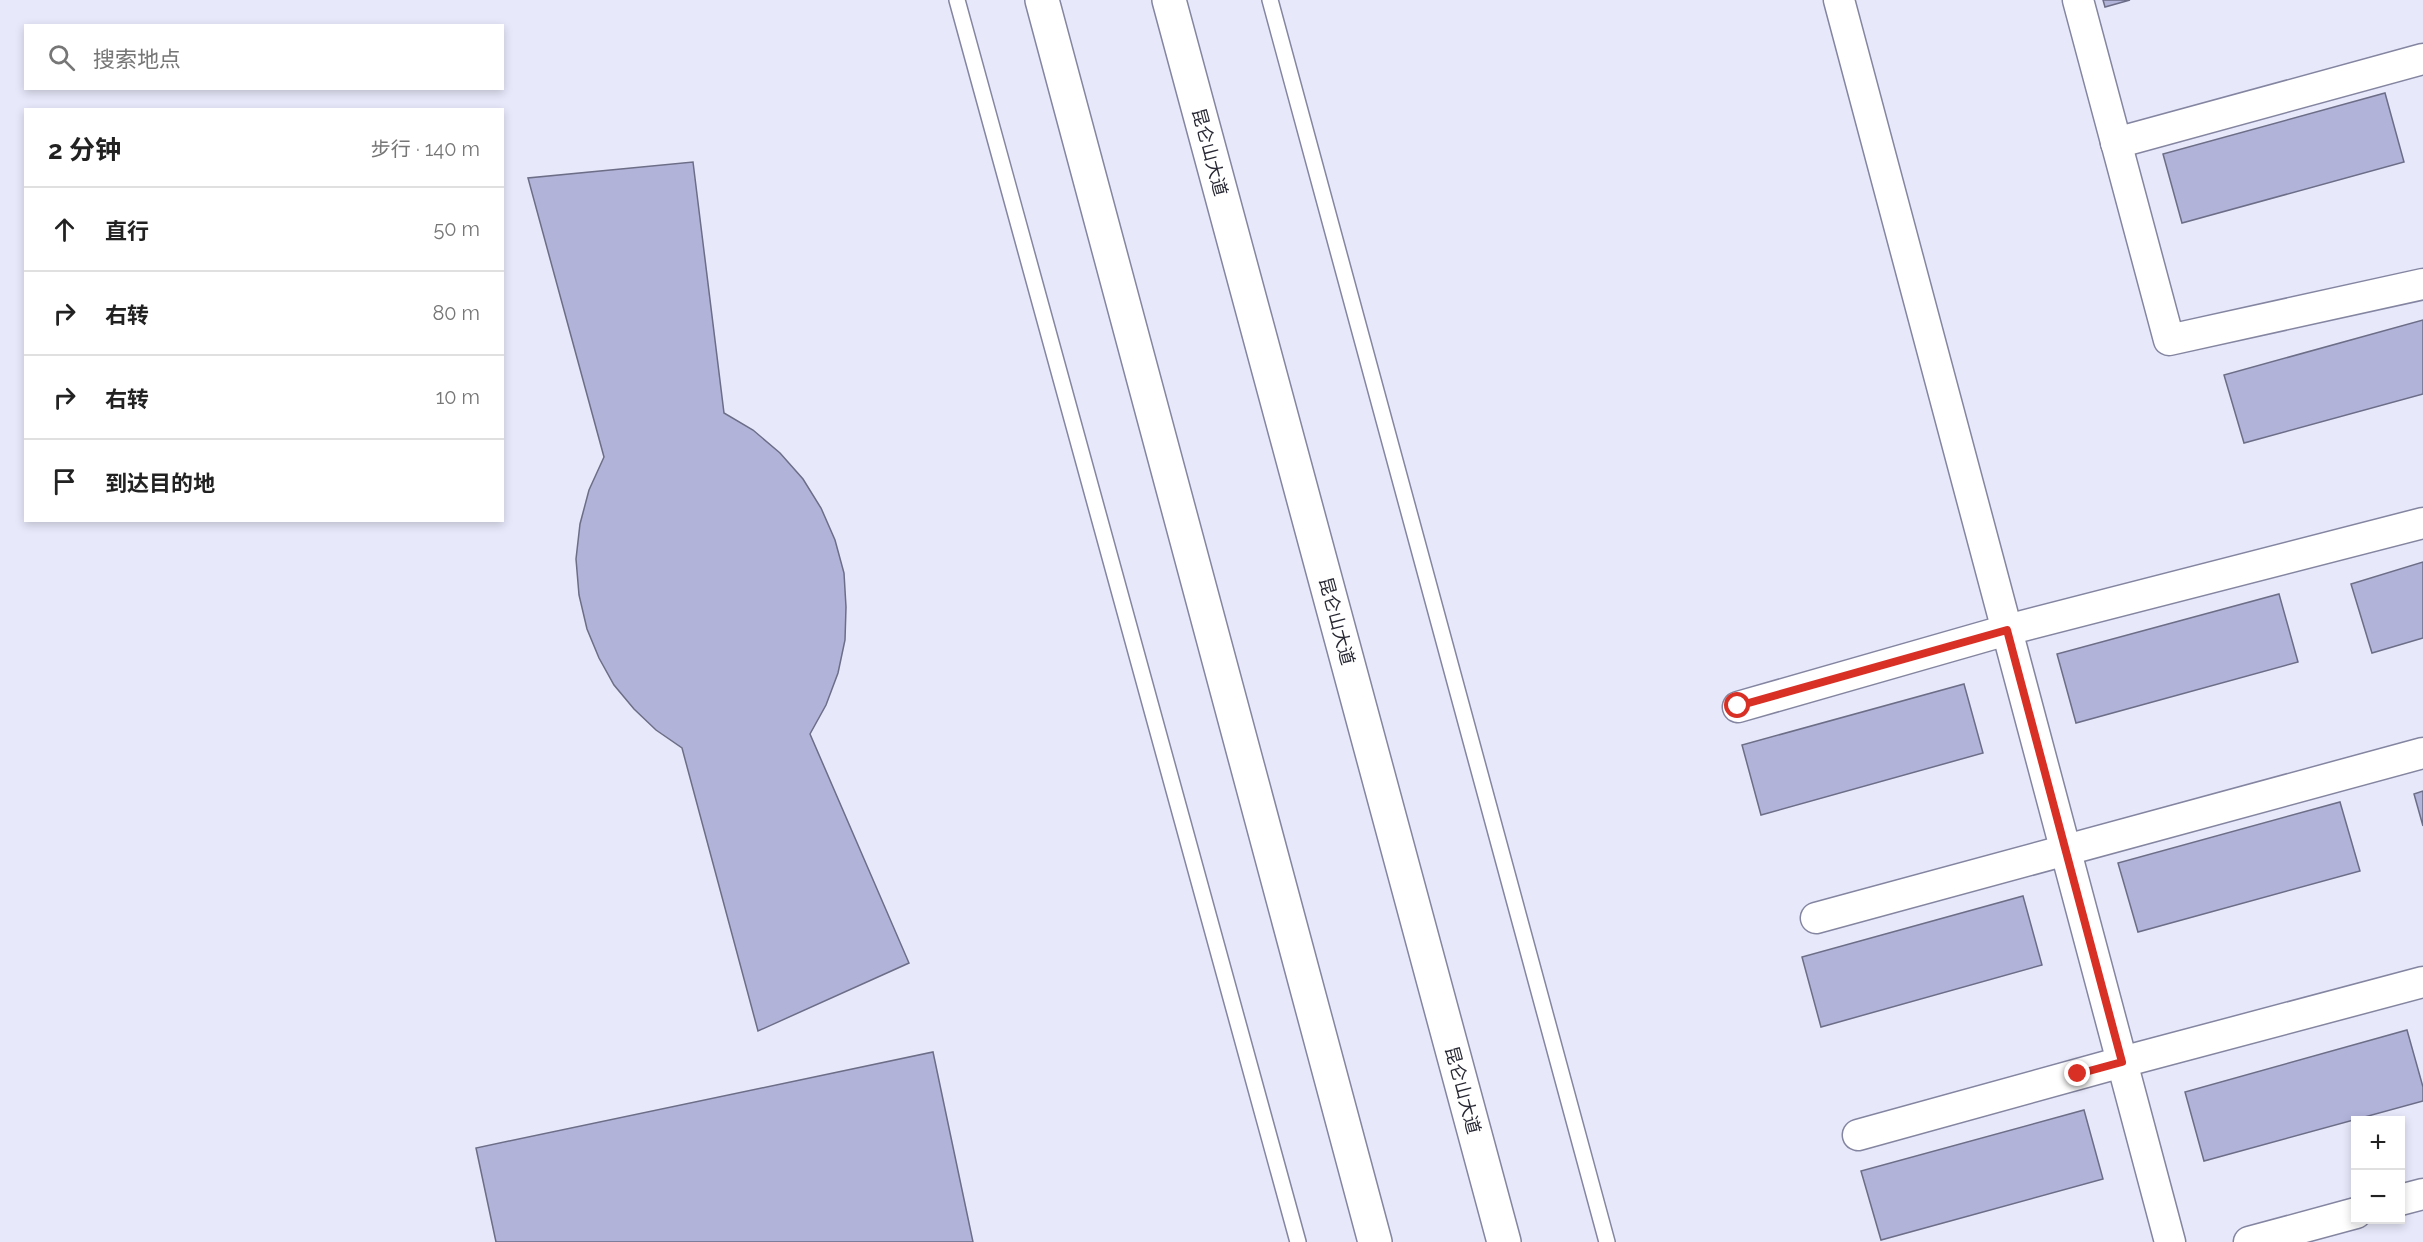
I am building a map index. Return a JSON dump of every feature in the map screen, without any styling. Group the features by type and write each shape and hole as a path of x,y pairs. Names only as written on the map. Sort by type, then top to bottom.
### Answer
{"main road":[{"path":"1042,0 1375,1242"},
{"name":"昆仑山大道","path":"1169,0 1504,1242"}],"street":[{"path":"1839,0 2170,1242"},
{"path":"2078,0 2169,340 2423,284"},
{"path":"2116,142 2423,59"},
{"path":"1738,706 2007,630 2423,523"},
{"path":"1816,918 2423,753"},
{"path":"1858,1135 2423,982"},
{"path":"2405,1199 2423,1194"},
{"path":"2249,1242 2351,1214"}],"lane":[{"path":"957,0 1298,1242"},
{"path":"1270,0 1607,1242"}],"building":[{"path":"2103,0 2130,0 2105,7"},
{"path":"2385,93 2404,162 2182,223 2163,154"},
{"path":"693,162 724,413 753,430 780,453 803,479 821,508 835,540 844,573 845,640 838,673 826,705 810,734 909,963 758,1031 682,748 656,730 614,685 587,629 579,595 576,559 580,524 589,490 604,457 528,178"},
{"path":"2423,320 2423,394 2244,443 2224,375"},
{"path":"2423,562 2423,638 2372,653 2351,584"},
{"path":"2279,594 2298,662 2076,723 2057,654"},
{"path":"1964,684 1983,753 1761,815 1742,745"},
{"path":"2423,791 2423,826 2414,794"},
{"path":"2340,802 2360,871 2138,932 2118,863"},
{"path":"2023,896 2042,965 1821,1027 1802,957"},
{"path":"2407,1030 2423,1087 2423,1101 2368,1116 2351,1116 2351,1121 2204,1161 2185,1092"},
{"path":"933,1052 973,1242 496,1242 476,1148"},
{"path":"2084,1110 2103,1179 1881,1240 1861,1171"}],"route":[{"path":"1738,706 2007,630 2122,1062 2078,1074"}]}
